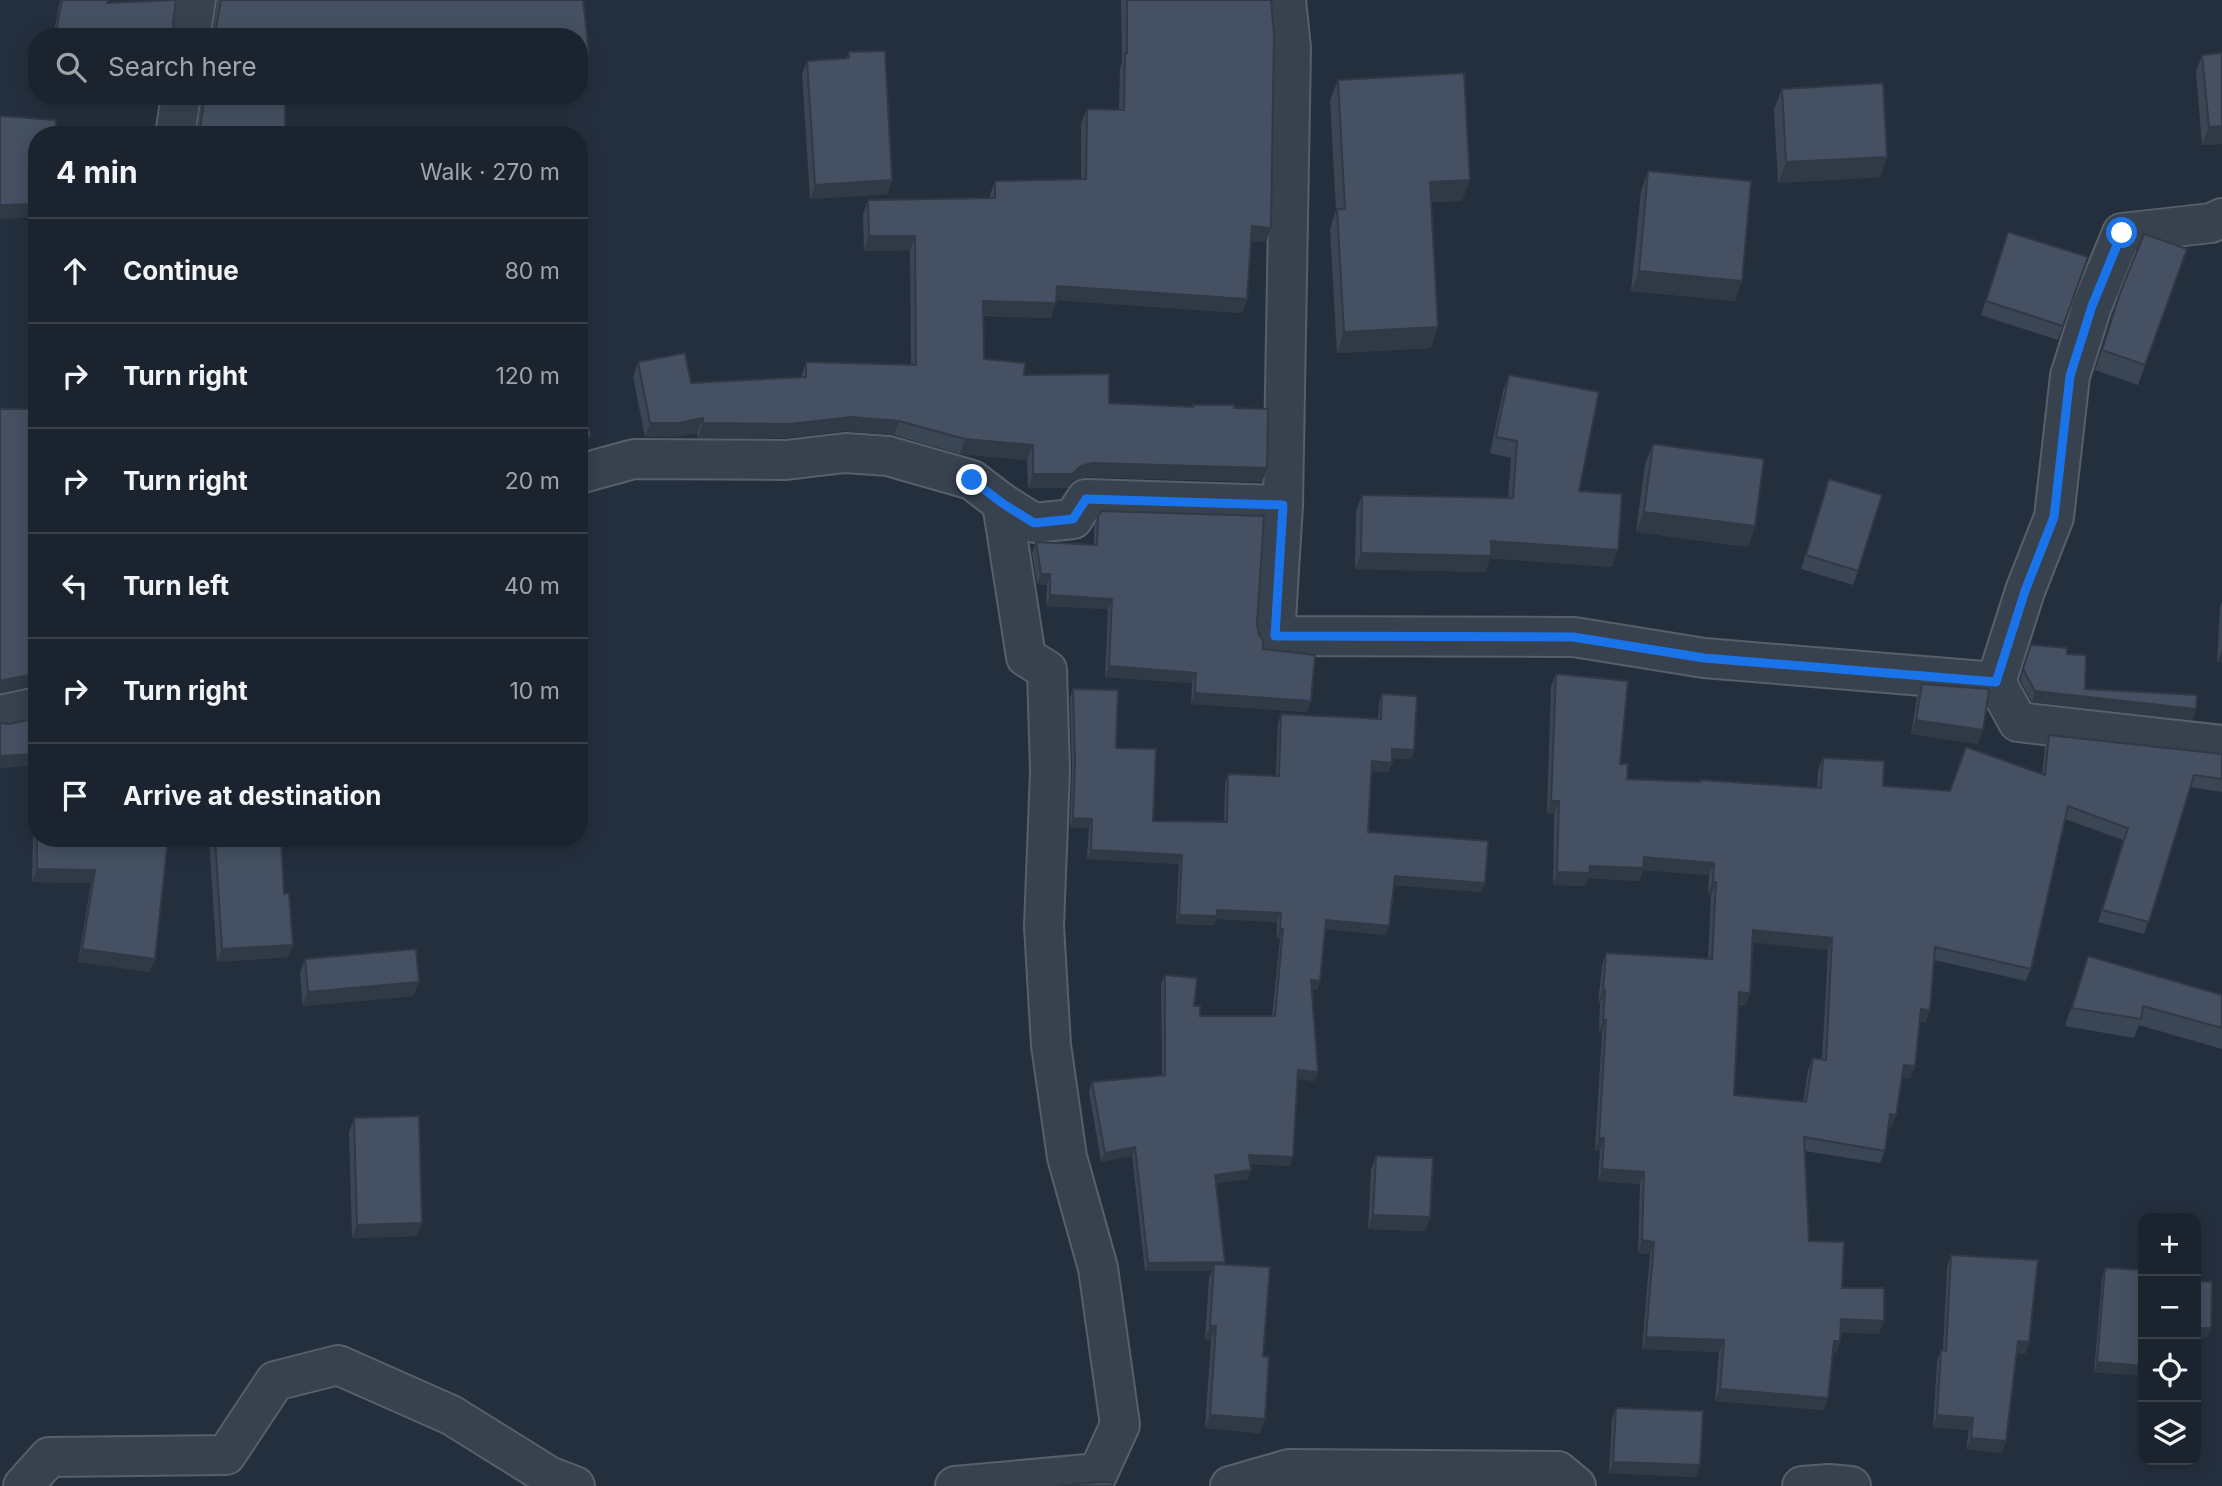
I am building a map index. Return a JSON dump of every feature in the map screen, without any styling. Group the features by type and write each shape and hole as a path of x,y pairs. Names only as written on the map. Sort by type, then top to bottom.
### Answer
{"street":[{"path":"191,28 196,0"},
{"path":"1286,0 1291,48 1283,505 1275,636 1573,637 1704,658 1996,682"},
{"path":"176,126 180,105"},
{"path":"2222,218 2211,223 2122,233 2092,306 2070,376 2054,517 2025,591 1996,682 2018,722 2222,745"},
{"path":"588,472 634,459 786,460 845,453 888,456 972,480 1034,523 1073,519 1086,499 1283,505"},
{"path":"955,1486 1103,1479 1120,1425 1098,1268 1068,1157 1051,1045 1044,926 1050,771 1047,670 1026,657 1002,503"},
{"path":"0,715 28,709"},
{"path":"23,1486 48,1457 226,1455 275,1381 338,1365 451,1415 549,1476 575,1486"},
{"path":"1230,1486 1289,1469 1558,1471 1576,1486"},
{"path":"1802,1486 1851,1486"}],"building":[{"path":"62,0 108,0 107,3 176,0 174,28 57,28"},
{"path":"221,0 583,0 586,28 216,28"},
{"path":"1127,0 1271,0 1274,35 1271,228 1252,226 1247,299 1057,286 1056,303 983,301 984,359 1025,363 1024,375 1109,374 1109,403 1193,407 1234,405 1234,408 1268,409 1267,468 1092,463 1081,466 1072,474 1033,474 1033,445 965,439 899,421 852,417 790,424 703,423 703,418 679,423 650,423 638,362 685,353 691,383 806,377 806,362 916,365 915,236 869,236 868,200 995,198 995,181 1086,179 1087,109 1124,110"},
{"path":"885,51 892,180 815,185 807,61 849,58 849,52"},
{"path":"2222,53 2222,126 2209,127 2202,55"},
{"path":"1464,73 1470,180 1430,182 1438,327 1344,332 1337,209 1345,209 1338,80"},
{"path":"1883,83 1887,157 1786,162 1782,89"},
{"path":"204,105 285,105 285,126 200,126"},
{"path":"0,116 56,120 56,126 28,126 28,204 0,205"},
{"path":"1648,171 1751,181 1742,281 1639,271"},
{"path":"2008,232 2088,257 2063,326 1986,301"},
{"path":"2144,234 2187,249 2145,365 2102,350 2120,293"},
{"path":"1509,375 1599,392 1579,491 1622,494 1618,550 1491,541 1491,556 1361,553 1362,495 1513,498 1517,441 1496,437"},
{"path":"0,409 28,409 28,675 0,681"},
{"path":"1653,444 1764,459 1755,526 1644,512"},
{"path":"1829,479 1882,495 1858,571 1806,555"},
{"path":"1102,511 1264,516 1257,624 1259,635 1263,640 1263,649 1315,655 1311,701 1195,693 1196,673 1109,666 1112,599 1050,595 1050,574 1041,574 1036,542 1097,545 1098,516"},
{"path":"2031,645 2067,648 2067,654 2086,655 2085,689 2197,695 2196,709 2035,691 2023,669"},
{"path":"1556,674 1628,681 1620,764 1628,764 1627,779 1700,780 1821,788 1823,758 1884,761 1883,786 1950,791 1966,747 2045,775 2049,735 2222,754 2222,779 2194,775 2149,922 2102,910 2128,828 2068,806 2031,969 1935,947 1930,1010 1921,1009 1915,1066 1904,1065 1896,1115 1890,1114 1885,1151 1804,1137 1809,1241 1844,1242 1842,1288 1884,1288 1884,1321 1841,1319 1840,1341 1834,1341 1828,1398 1720,1389 1724,1340 1646,1337 1654,1242 1642,1240 1644,1172 1602,1169 1604,1138 1599,1138 1606,1020 1603,1020 1603,990 1606,953 1712,959 1716,882 1713,882 1714,863 1644,857 1643,868 1590,866 1589,873 1557,872 1559,801 1551,801","holes":["1753,930 1832,938 1826,1060 1813,1058 1806,1102 1734,1095 1739,992 1750,993"]},
{"path":"1922,684 1988,689 1983,730 1916,720"},
{"path":"1073,689 1118,690 1116,748 1156,749 1153,821 1227,822 1228,774 1279,776 1281,714 1381,719 1382,694 1417,696 1414,750 1392,749 1392,763 1372,761 1368,832 1488,841 1485,883 1395,876 1389,926 1326,920 1320,981 1311,980 1318,1072 1298,1070 1293,1157 1249,1155 1251,1170 1215,1175 1225,1262 1148,1263 1135,1147 1105,1153 1092,1082 1165,1075 1165,975 1197,978 1194,1006 1200,1006 1200,1016 1275,1016 1283,929 1280,929 1281,913 1217,910 1217,916 1179,915 1182,855 1091,850 1092,819 1073,818"},
{"path":"28,720 28,754 0,756 0,723"},
{"path":"37,847 167,847 155,959 82,949 95,870 37,869"},
{"path":"216,847 281,847 284,894 289,893 293,945 222,949"},
{"path":"416,949 419,982 308,992 305,959"},
{"path":"2088,956 2222,995 2222,1028 2143,1006 2141,1019 2072,1008"},
{"path":"419,1116 422,1223 357,1225 354,1118"},
{"path":"1376,1156 1433,1158 1430,1217 1373,1215"},
{"path":"1951,1255 2038,1260 2029,1342 2018,1341 2006,1441 1971,1438 1973,1418 1937,1415 1941,1350 1946,1351"},
{"path":"1214,1264 1270,1267 1263,1356 1269,1357 1265,1419 1210,1415 1216,1326 1210,1326"},
{"path":"2105,1268 2138,1270 2138,1366 2097,1362"},
{"path":"2201,1281 2212,1282 2211,1328 2201,1328"},
{"path":"1616,1408 1703,1411 1700,1465 1613,1462"},
{"path":"1113,1482 1112,1486 1057,1486"}],"route":[{"path":"972,480 1034,523 1073,519 1086,499 1283,505 1275,636 1573,637 1704,658 1996,682 2025,591 2054,517 2070,376 2092,306 2122,233"}]}
